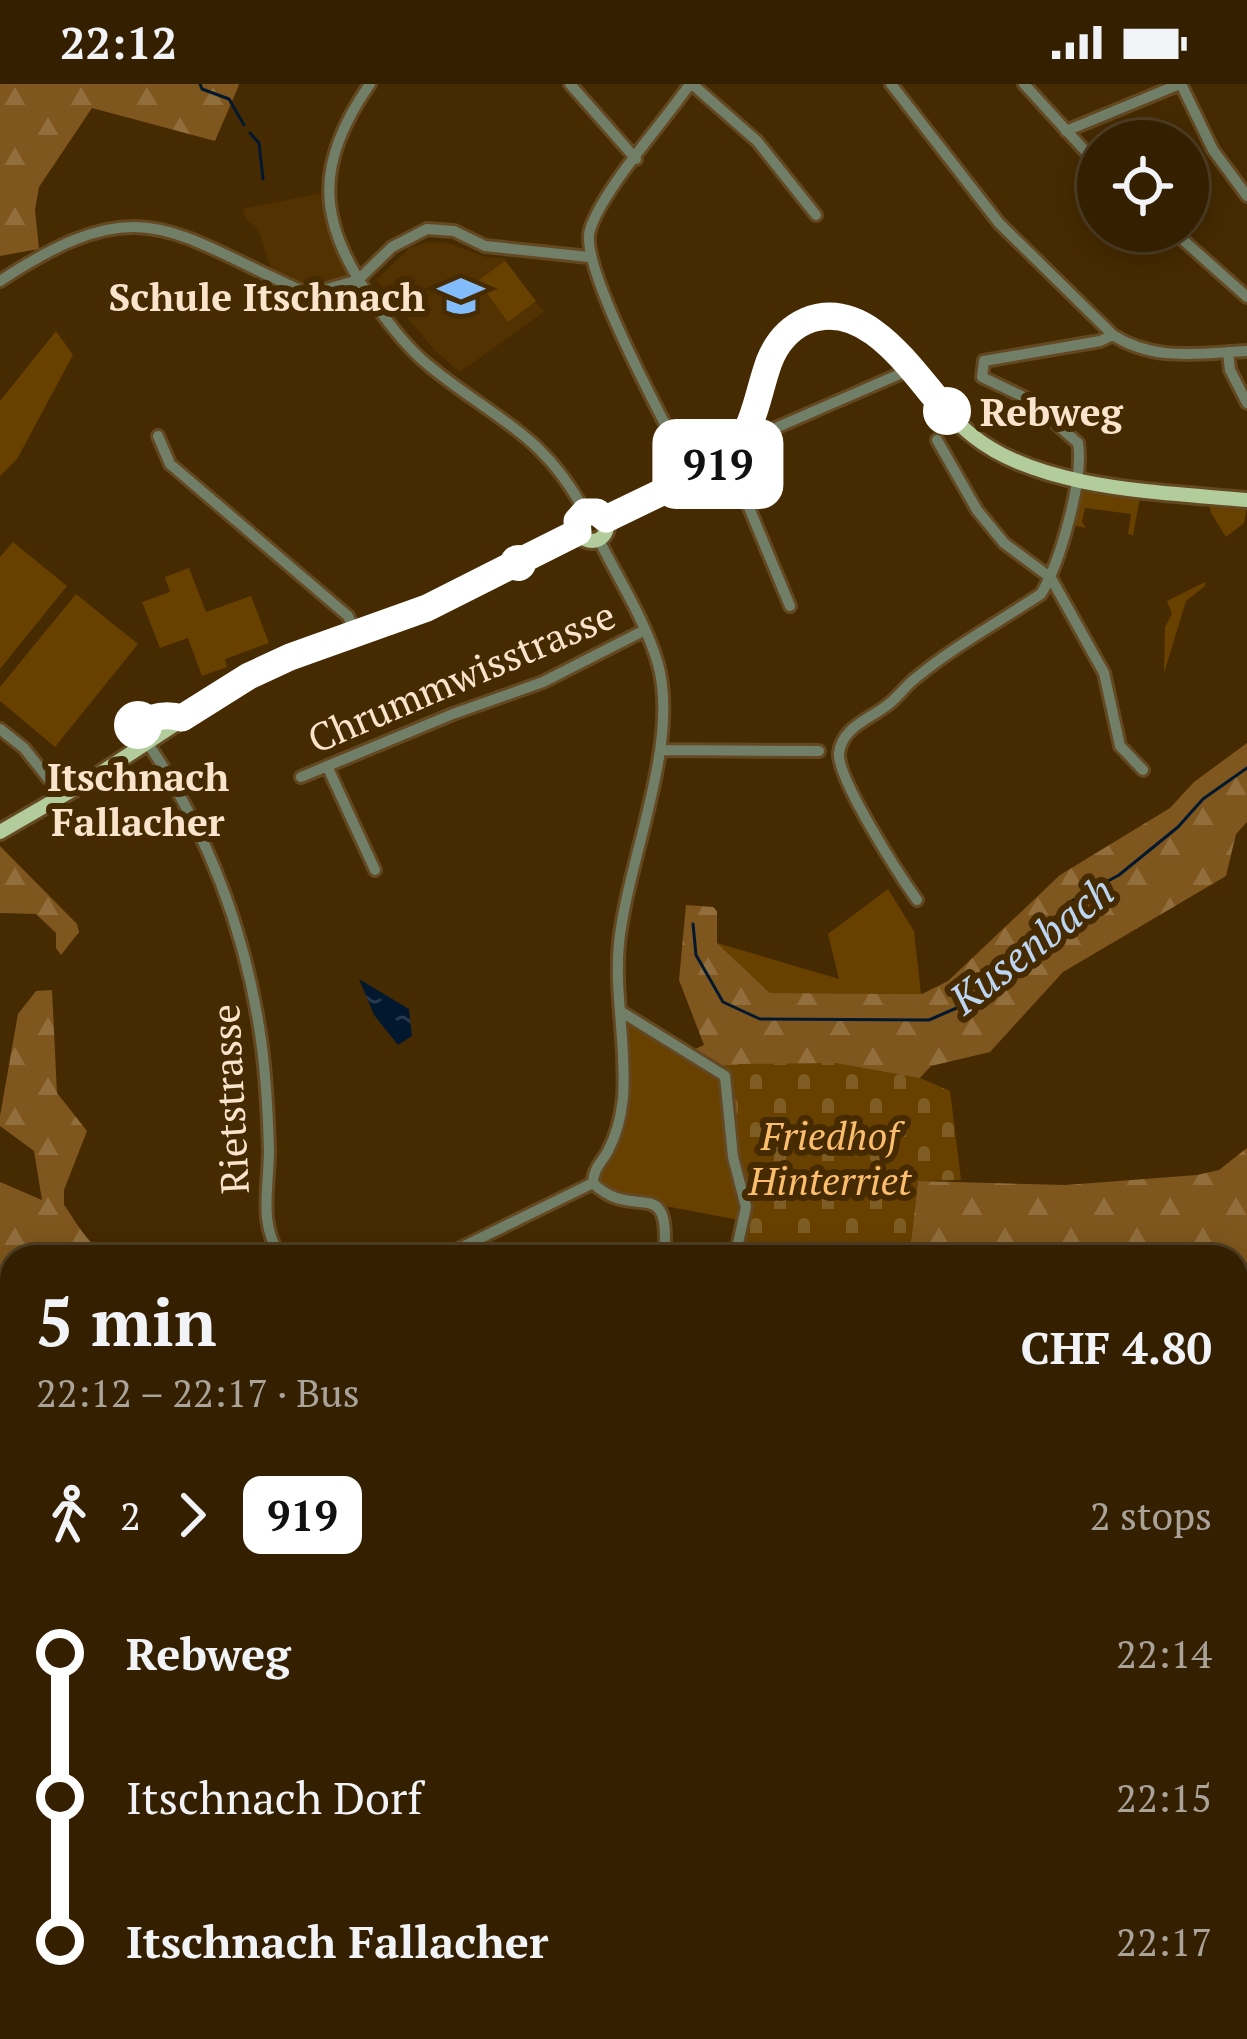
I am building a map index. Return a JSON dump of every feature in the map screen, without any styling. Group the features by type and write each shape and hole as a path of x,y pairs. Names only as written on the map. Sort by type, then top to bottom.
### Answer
{"main road":[{"path":"606,519 728,458 748,433 778,343 806,321 834,317 880,337 959,424 990,449 1040,473 1247,500"},
{"path":"585,512 597,512 606,519 607,531 599,540 587,541 578,532 577,521 585,512"},
{"path":"0,832 63,797 249,676 309,649 427,608 578,532"}],"street":[{"path":"370,84 332,166 327,197 339,244 383,317 421,359 543,450 585,512"},
{"path":"571,84 636,159"},
{"path":"693,478 589,257 587,237 593,222 691,84 757,141 816,215"},
{"path":"891,84 999,223 1113,334 1160,354 1247,351"},
{"path":"1024,84 1077,143"},
{"path":"1066,131 1180,84 1213,150 1247,196"},
{"path":"0,281 72,242 132,225 189,236 302,292 358,280 392,247 440,227 484,246 589,257"},
{"path":"1197,252 1247,297"},
{"path":"917,900 853,792 839,764 839,748 846,735 890,704 915,678 1041,593 1051,578 1076,480 1078,443 1028,399 982,376 981,365 989,358 1113,334"},
{"path":"1228,352 1230,370 1247,403"},
{"path":"748,433 764,433 909,370"},
{"path":"158,436 170,464 348,616 356,634"},
{"path":"937,440 977,510 1004,543 1051,578 1104,673 1120,746 1143,770"},
{"path":"728,458 790,606"},
{"path":"599,540 659,667 663,712 660,750 627,889 616,984 620,1011 618,1130 593,1174 593,1183 607,1195 651,1203 664,1212 668,1221 665,1245"},
{"name":"Chrummwisstrasse","path":"301,777 543,682 645,630"},
{"path":"0,729 24,748 63,797"},
{"name":"Rietstrasse","path":"147,742 204,840 250,976 267,1103 265,1213 275,1245"},
{"path":"660,750 819,751"},
{"path":"327,766 375,869"},
{"path":"620,1011 717,1069 727,1082 733,1157 746,1208 738,1245"},
{"path":"466,1245 593,1183"}],"shaded area":[{"path":"322,193 324,215 346,274 340,283 317,289 301,286 271,269 259,231 242,209"},
{"name":"Schule Itschnach","path":"429,242 504,258 544,312 460,372 435,351 376,280 411,247"}],"green space":[{"path":"0,84 239,85 215,141 92,108 39,187 35,210 39,249 0,256"},
{"path":"505,261 536,301 508,322 478,281"},
{"path":"56,331 73,355 17,459 0,476 0,401"},
{"path":"1086,489 1141,493 1133,535 1128,534 1131,514 1085,508 1082,522 1086,528 1076,526 1077,497"},
{"path":"1209,501 1247,508 1244,523 1226,537"},
{"path":"13,542 67,586 0,669 0,557"},
{"path":"189,568 206,612 251,596 269,643 225,659 227,667 202,676 188,638 160,648 142,602 170,592 165,577"},
{"path":"1205,582 1186,601 1164,673 1165,627 1172,614 1167,601"},
{"path":"76,594 138,644 55,747 0,701 0,687"},
{"path":"1247,743 1247,822 1236,834 1226,876 1063,972 990,1052 931,1066 896,1104 727,1082 696,1057 695,1049 704,1045 679,980 686,905 717,911 717,943 770,993 922,994 948,981 1060,875 1170,808 1194,782"},
{"path":"0,846 77,924 79,932 61,955 56,933 36,914 0,913"},
{"path":"888,889 914,931 921,994 770,993 717,943 839,979 828,934"},
{"path":"52,990 57,1093 87,1131 64,1190 64,1205 96,1245 0,1245 0,1182 42,1200 34,1151 0,1126 18,1014 36,991"},
{"path":"620,1011 725,1076 744,1221 607,1195 593,1174 617,1116"},
{"name":"Friedhof Hinterriet","path":"836,1063 920,1078 950,1091 961,1180 918,1181 910,1245 739,1243 746,1207 733,1157 727,1082 717,1069 728,1064"},
{"path":"1247,1148 1247,1245 910,1245 918,1181 1066,1185 1219,1170"}],"water":[{"path":"359,979 409,1009 412,1036 398,1045 374,1015"}],"waterway":[{"path":"200,84 229,99 244,125"},
{"path":"250,133 259,143 263,179"},
{"name":"Kusenbach","path":"693,924 696,955 723,1002 760,1019 929,1020 968,1003 1023,954 1068,903 1119,875 1178,827 1203,799 1247,768"}],"bus line":[{"name":"919","path":"138,725 170,714 182,718 249,676 290,657 380,627 446,598 578,532 577,521 585,512 597,512 606,519 714,467 748,433 778,343 806,321 834,317 870,330 947,411"}],"place":[{"name":"Schule Itschnach","path":"461,296"},
{"name":"Rebweg","path":"947,411"},
{"name":"Itschnach Fallacher","path":"138,725"}]}
